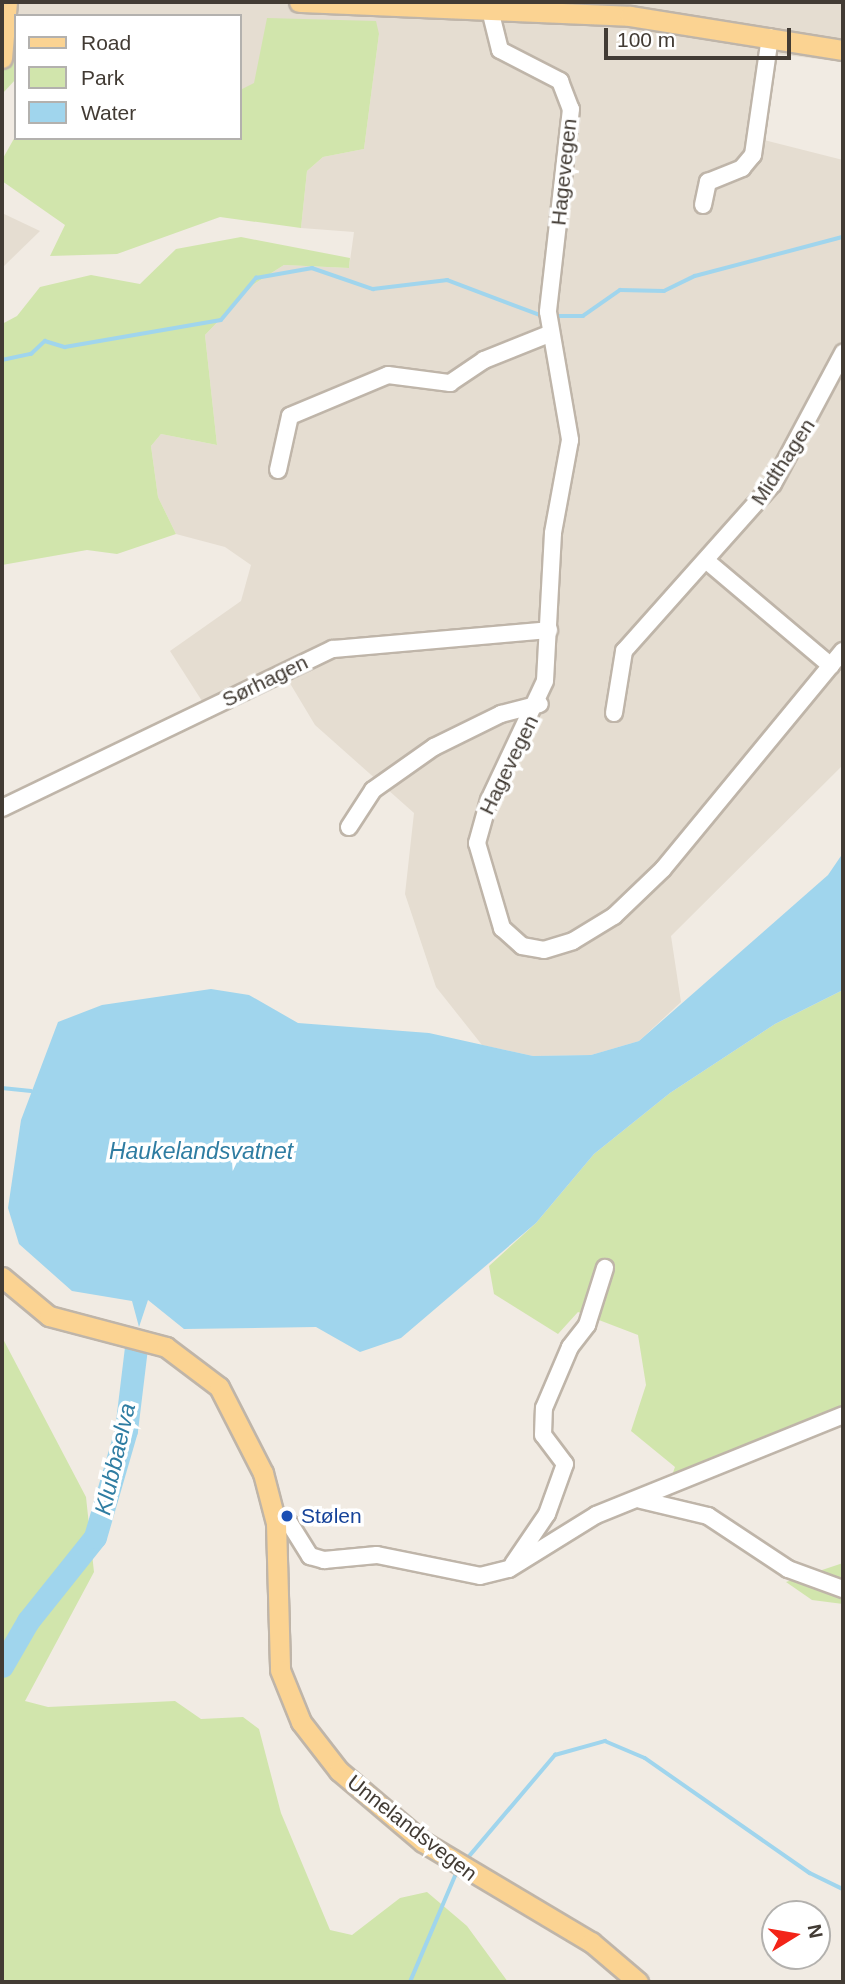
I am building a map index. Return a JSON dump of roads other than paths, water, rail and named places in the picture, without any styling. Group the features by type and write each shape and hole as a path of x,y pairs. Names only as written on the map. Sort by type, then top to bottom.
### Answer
{"main road":[{"path":"2,58 7,2"},
{"path":"299,2 652,18 843,50"},
{"name":"Unnelandsvegen","path":"2,1277 65,1324 166,1347 202,1369 240,1421 276,1523 280,1670 301,1721 339,1772 434,1850 591,1942 638,1982"}],"street":[{"name":"Hagevegen","path":"490,10 500,50 560,81 571,109 549,323 570,440 553,533 549,631 540,704 493,791 477,843 502,928 522,946 544,950 590,932 636,897 843,650"},
{"path":"703,205 708,182 742,168 753,155 770,37"},
{"path":"278,470 290,416 388,375 450,383 549,323"},
{"name":"Midthagen","path":"614,713 624,651 708,562 791,458 843,353"},
{"path":"708,562 831,666"},
{"name":"Sørhagen","path":"2,808 333,649 549,631"},
{"path":"349,827 373,790 434,747 500,714 540,704"},
{"path":"509,1569 547,1514 565,1465 543,1434 544,1408 570,1348 587,1325 606,1268"},
{"path":"276,1523 290,1524 310,1556 324,1560 377,1555 480,1576 509,1569 596,1515 843,1415"},
{"path":"635,1499 708,1516 788,1569 843,1589"}],"water":[{"name":"Haukelandsvatnet","path":"843,853 843,990 775,1024 670,1093 594,1154 536,1223 401,1338 360,1352 316,1327 184,1329 148,1300 139,1327 132,1301 72,1291 19,1244 8,1208 21,1120 58,1022 102,1005 211,989 249,995 298,1023 429,1033 533,1056 591,1055 639,1041 828,875"}],"waterway":[{"path":"554,316 583,316 620,290 664,291 695,276 843,237"},
{"path":"2,360 31,354 45,341 65,347 221,320 256,278 312,268 373,289 447,280 543,316"},
{"path":"2,1088 31,1091"},
{"name":"Klubbaelva","path":"2,1666 28,1621 95,1537 126,1430 136,1347"},
{"path":"466,1860 555,1755 605,1741 645,1758 810,1873 843,1889"},
{"path":"410,1982 458,1869"}],"place":[{"name":"Stølen","path":"287,1516"}]}
